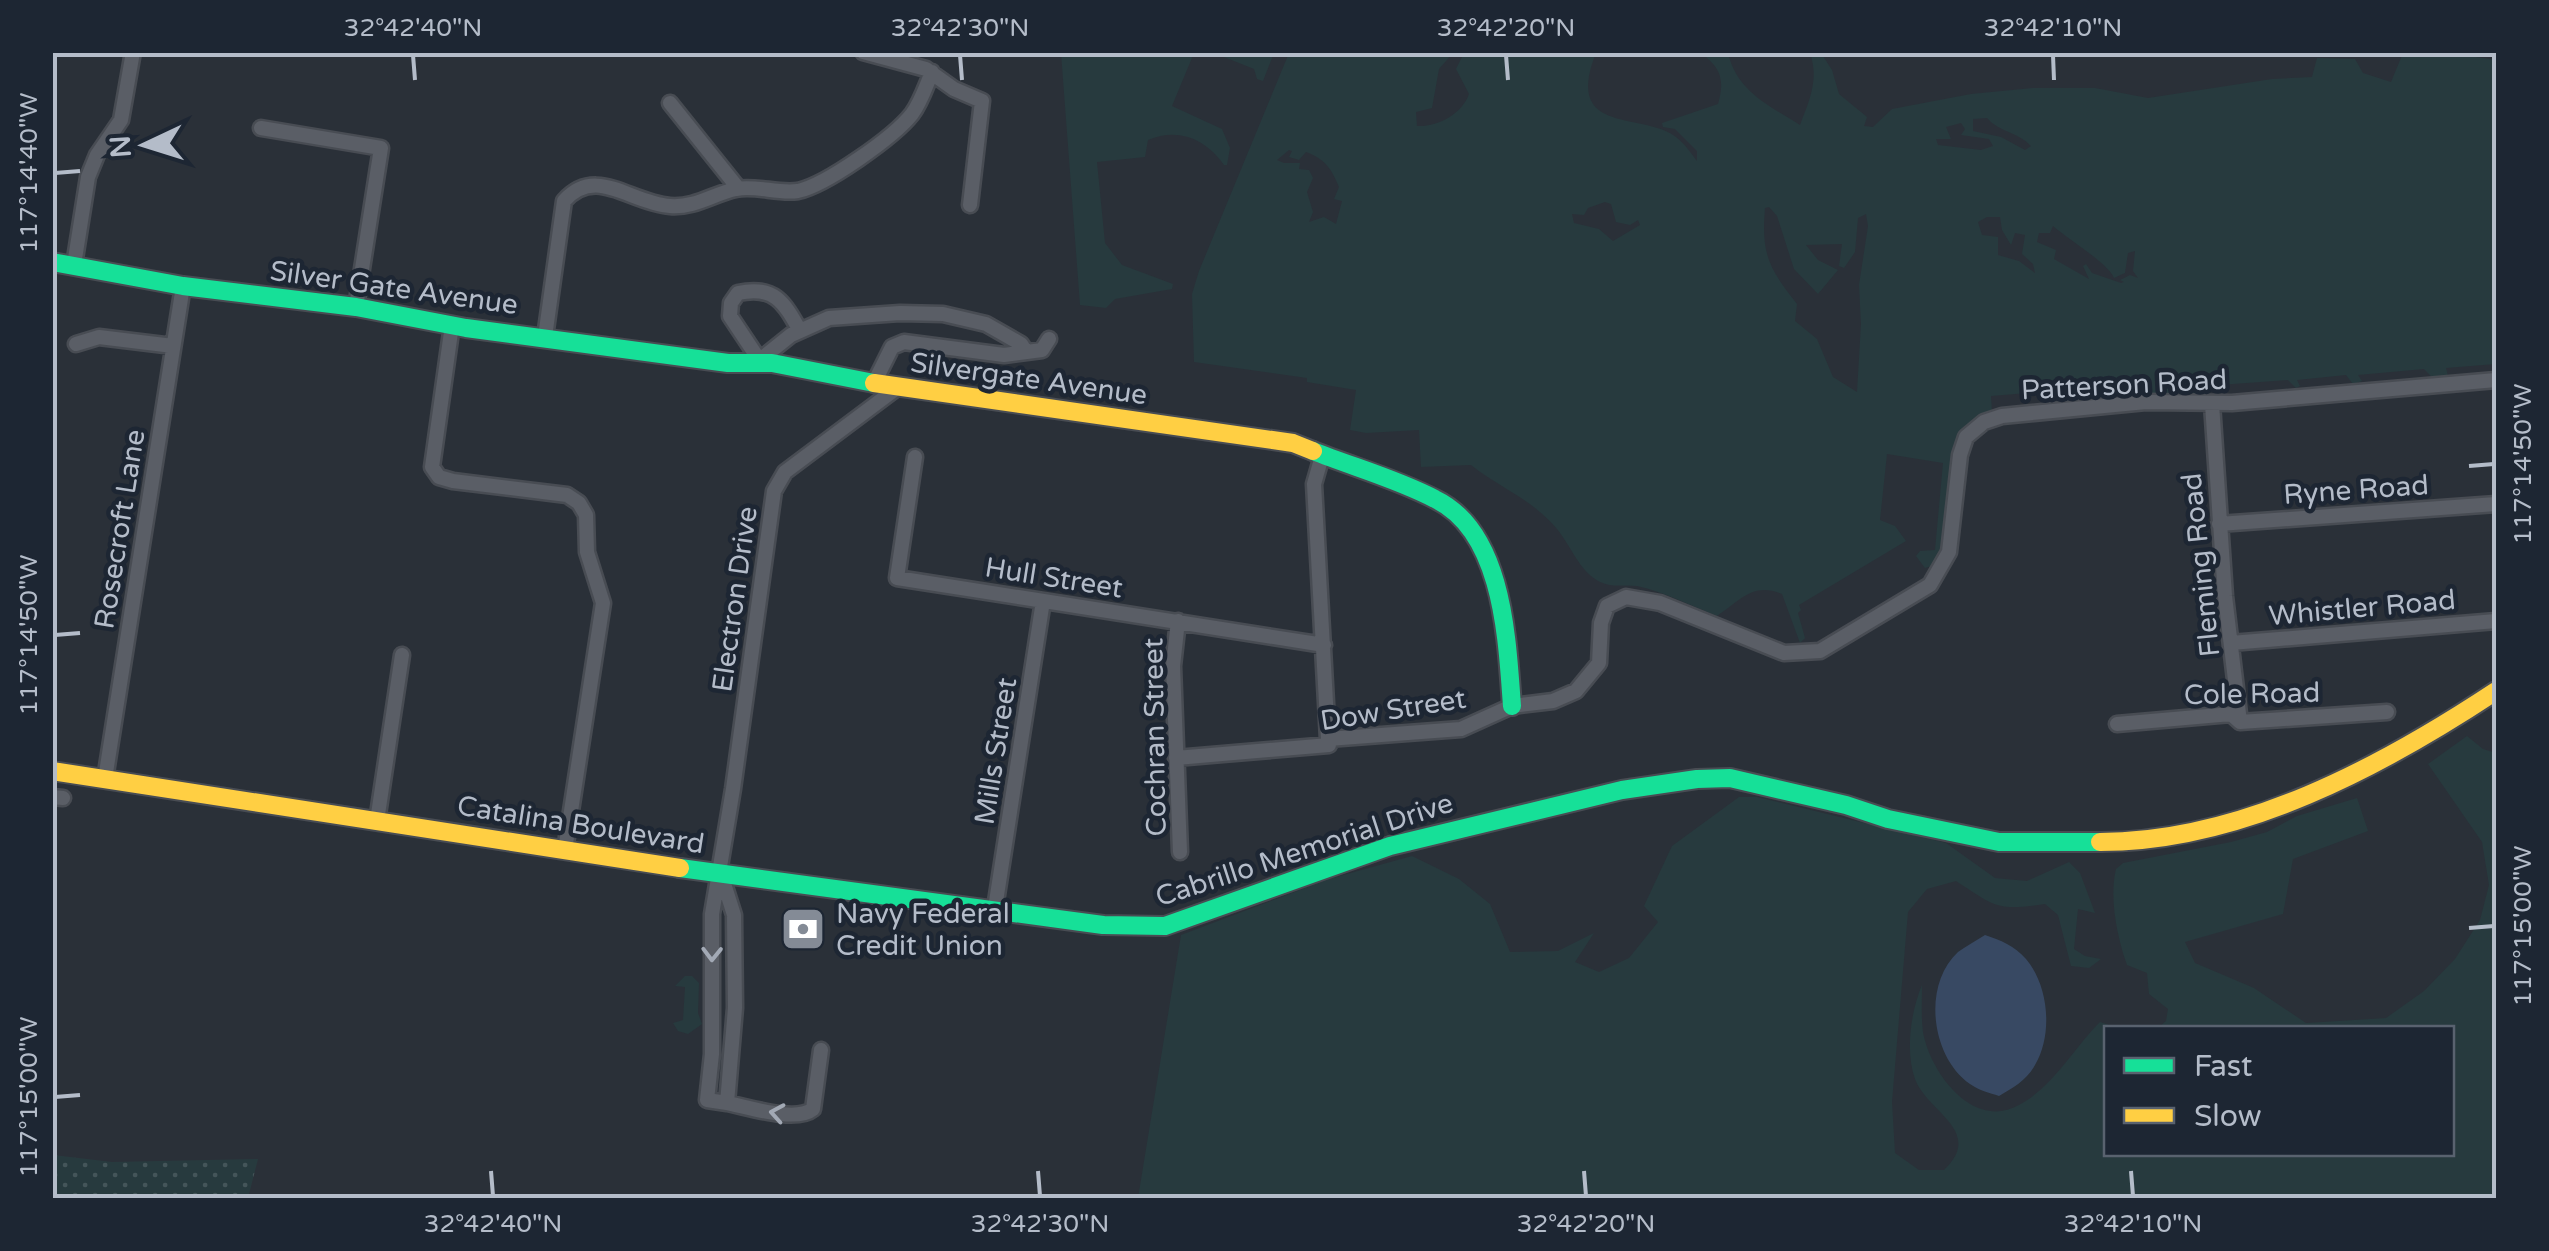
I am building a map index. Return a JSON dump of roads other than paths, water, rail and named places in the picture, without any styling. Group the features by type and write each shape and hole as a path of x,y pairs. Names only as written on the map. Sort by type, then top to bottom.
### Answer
{"main road":[{"name":"Silver Gate Avenue","path":"52,262 183,286 356,306 452,326 728,363"},
{"name":"Silvergate Avenue","path":"728,363 772,363 897,388 1293,442 1322,456"},
{"path":"1322,456 1439,500 1459,515 1490,561 1502,596 1512,706"},
{"name":"Cabrillo Memorial Drive","path":"1103,924 1165,926 1390,846 1622,790 1697,779 1730,778 1846,805 1888,819 1999,842 2112,842 2214,828 2342,781 2432,734 2496,692"},
{"name":"Catalina Boulevard","path":"52,770 720,874 1103,924"}],"street":[{"path":"74,266 88,177 97,155 121,120 133,52"},
{"path":"863,52 932,72 954,89 982,101 970,205"},
{"path":"545,337 564,201 575,188 591,183 670,206 698,204 738,188 802,190 892,136 914,111 932,72"},
{"path":"670,103 738,188"},
{"path":"260,128 382,148 356,306"},
{"name":"Rosecroft Lane","path":"106,779 183,286"},
{"path":"800,331 784,302 766,292 738,293 731,303 730,316 758,362 800,331 830,318 943,314 986,324 1022,344 1026,352"},
{"path":"452,326 432,467 439,477 567,495 579,503 586,515 588,552 603,603 565,850"},
{"path":"76,344 99,337 173,346"},
{"path":"874,383 892,347 904,342 1004,355 1042,350 1049,340"},
{"name":"Patterson Road","path":"1599,663 1606,606 1626,597 1660,602 1784,653 1820,651 1930,586 1949,552 1960,455 1966,436 1984,422 2002,416 2146,402 2212,404 2496,380"},
{"name":"Electron Drive","path":"720,874 734,916 735,1008 726,1103 708,1100 712,1054 712,914 774,492 784,472 897,388"},
{"name":"Fleming Road","path":"2212,404 2219,524 2240,722"},
{"path":"1322,456 1314,484 1328,739"},
{"name":"Hull Street","path":"915,457 897,578 1324,645"},
{"name":"Ryne Road","path":"2219,524 2496,504"},
{"name":"Mills Street","path":"994,908 1043,601"},
{"name":"Cochran Street","path":"1178,621 1173,666 1180,852"},
{"name":"Whistler Road","path":"2231,643 2496,621"},
{"path":"376,821 402,655"},
{"name":"Dow Street","path":"1176,758 1329,745 1328,739 1461,728 1512,706 1553,701 1576,691 1599,663"},
{"name":"Cole Road","path":"2117,724 2231,714 2240,722 2388,712"},
{"path":"726,1103 806,1115 813,1109 821,1050"}],"water":[{"path":"1985,935 2002,941 2026,959 2040,983 2046,1011 2044,1040 2035,1065 2024,1079 1999,1096 1973,1086 1957,1072 1947,1057 1936,1020 1939,983 1947,966 1958,952"}],"place":[{"name":"Navy Federal Credit Union","path":"803,929"}]}
